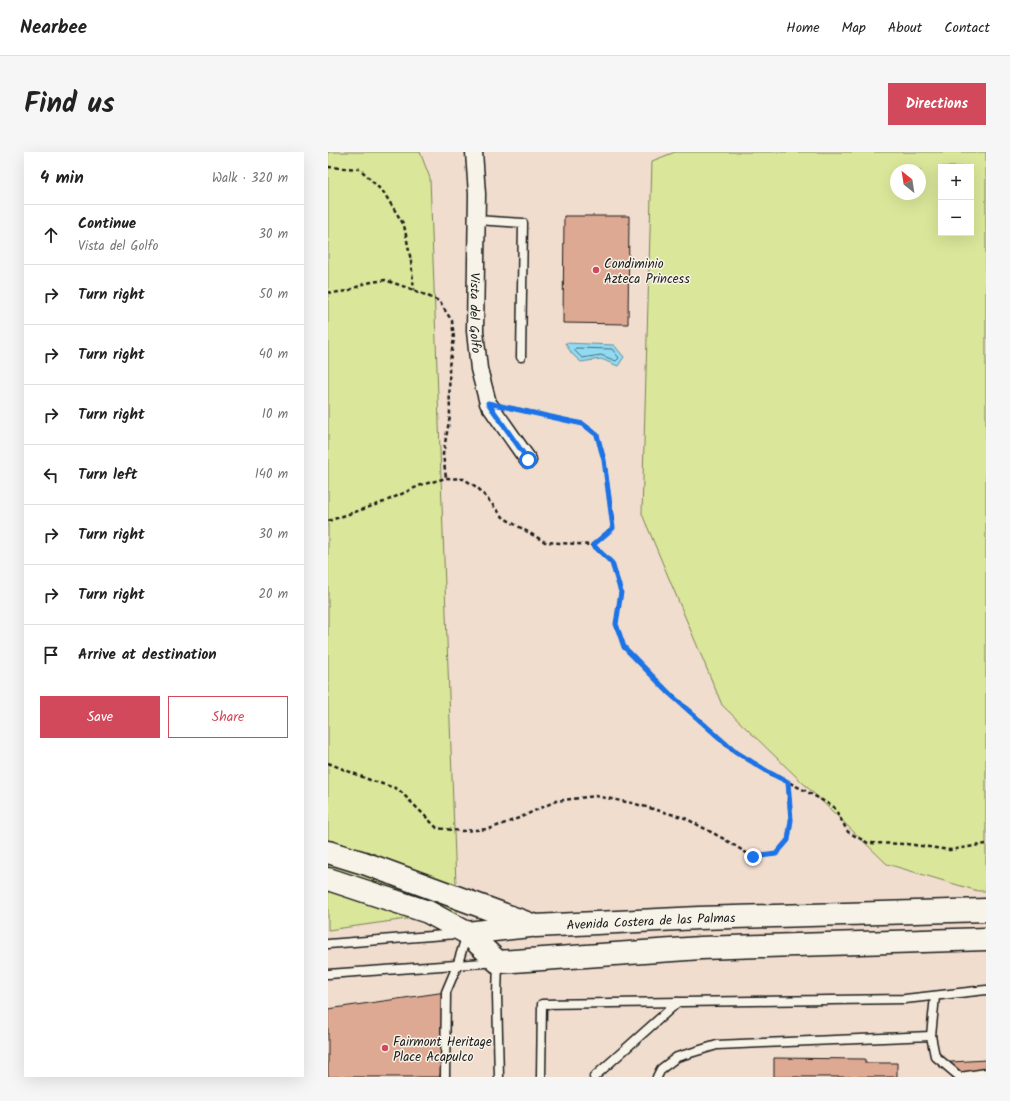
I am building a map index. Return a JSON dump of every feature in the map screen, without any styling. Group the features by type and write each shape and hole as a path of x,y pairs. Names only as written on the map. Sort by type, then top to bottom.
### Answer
{"main road":[{"name":"Avenida Costera de las Palmas","path":"328,852 364,862 535,926 699,918 986,910"},
{"path":"328,879 428,912 467,933 498,962 701,948 986,939"},
{"path":"699,918 701,948"},
{"path":"467,933 535,926"}],"street":[{"name":"Vista del Golfo","path":"474,152 476,194 475,331 479,369 488,403 528,460"}],"lane":[{"path":"476,220 523,223 521,357"},
{"path":"328,944 467,933 457,966 446,992 446,1077"},
{"path":"328,974 498,962 497,995 499,1077"},
{"path":"541,1077 542,1004 905,999 986,990"},
{"path":"935,996 931,1036 935,1056 960,1077 986,1073"},
{"path":"594,1077 678,1002"},
{"path":"657,1077 661,1069 677,1057 718,1045 931,1036"}],"path":[{"path":"328,166 360,170 384,193 404,225 411,261 414,290"},
{"path":"328,292 332,293 347,291 366,282 385,280 439,301 452,321 454,340 449,366 450,416 443,454 446,478"},
{"path":"488,403 583,424 597,435 604,460 613,528 593,545"},
{"path":"328,521 384,502 421,485 446,478 464,479 478,488 504,518 545,542 593,545 612,563 621,592 616,624 624,647 670,694 733,750 770,773 834,807 848,832 868,843 907,844 950,850 986,844"},
{"path":"328,762 370,780 398,789 437,828 461,831 489,829 519,818 556,801 595,796 632,803 685,818 753,857 776,854 788,840 791,820 788,782"}],"green space":[{"path":"328,152 420,152 430,178 457,912 328,930"},
{"path":"675,152 986,152 986,891 978,891 887,864 722,705 642,514 652,161"}],"water":[{"path":"565,343 614,345 624,357 618,366 601,359 581,362 572,354"}],"building":[{"name":"Condiminio Azteca Princess","path":"564,216 629,216 628,324 563,323"},
{"name":"Fairmont Heritage Place Acapulco","path":"446,992 446,1018 440,1077 328,1077 328,1009"},
{"path":"774,1058 865,1059 865,1063 897,1063 897,1077 774,1077"},
{"path":"986,1060 986,1077 952,1077 951,1062"}],"place":[{"name":"Condiminio Azteca Princess","path":"596,270"},
{"name":"Fairmont Heritage Place Acapulco","path":"385,1048"}],"route":[{"path":"528,460 488,403 583,424 597,435 604,460 613,528 593,545 612,563 621,592 616,624 624,647 670,694 733,750 770,773 788,782 791,820 788,840 776,854 753,857"}]}
